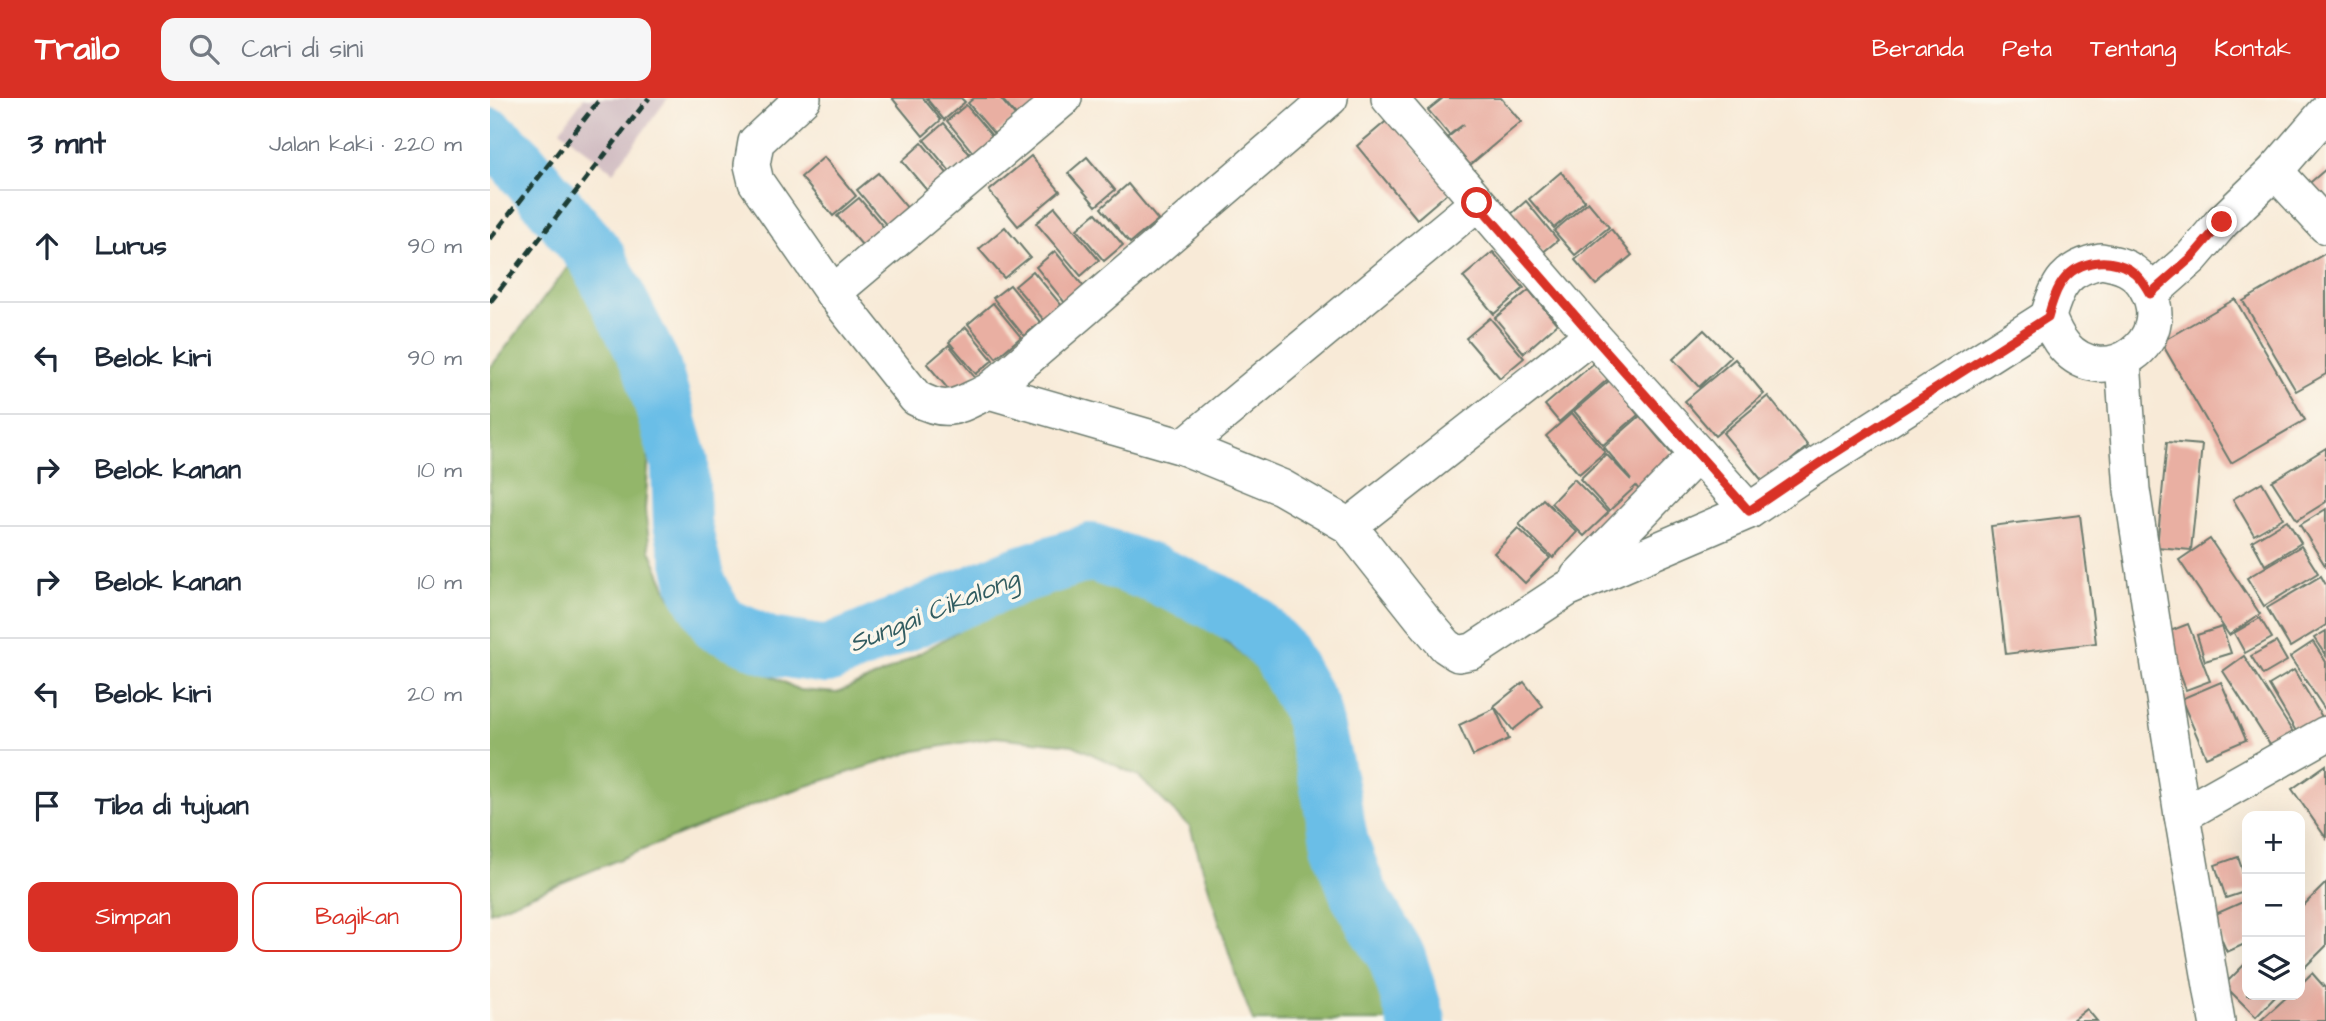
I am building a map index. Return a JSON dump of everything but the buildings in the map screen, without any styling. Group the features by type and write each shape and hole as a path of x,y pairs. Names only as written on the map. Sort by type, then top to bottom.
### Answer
{"street":[{"path":"803,98 756,142 752,165 756,182 833,293 916,398 933,407 953,408 989,391 1330,98"},
{"path":"833,293 1064,98"},
{"path":"1389,98 1592,335 1749,511"},
{"path":"2150,294 2192,257 2222,222 2275,171 2326,112"},
{"path":"2275,171 2326,226"},
{"path":"1183,447 1477,203"},
{"path":"2108,262 2131,270 2142,280 2155,309 2146,340 2136,352 2123,361 2107,364 2090,363 2075,356 2062,345 2048,317 2053,298 2071,272 2085,264 2108,262"},
{"path":"989,391 1183,447 1281,488 1349,526 1446,646 1458,654 1473,651 1567,589 1749,511 2048,317"},
{"path":"1349,526 1592,335"},
{"path":"2123,361 2132,490 2217,1021"},
{"path":"1567,589 1698,454"},
{"path":"2182,815 2326,734"}],"shaded area":[{"path":"584,98 668,98 613,172 560,130"}],"green space":[{"path":"582,249 603,282 625,338 650,442 645,509 650,550 670,597 702,628 739,659 799,690 837,693 884,673 991,612 1046,572 1086,575 1153,592 1207,625 1286,697 1330,873 1350,911 1381,957 1398,1021 1253,1021 1238,982 1190,827 1138,776 1073,745 995,737 915,751 770,798 490,912 490,368"}],"waterway":[{"name":"Sungai Cikalong","path":"490,137 514,158 596,256 651,364 680,462 682,523 697,586 719,624 769,646 827,655 1019,575 1091,552 1154,574 1212,600 1251,622 1278,651 1311,709 1340,844 1358,892 1397,958 1417,1021"}],"railway":[{"path":"490,239 601,98"},
{"path":"490,302 649,98"}],"route":[{"path":"1477,203 1749,511 2048,317 2053,298 2071,272 2085,264 2101,261 2116,263 2131,270 2142,280 2150,294 2192,257 2222,222"}]}
